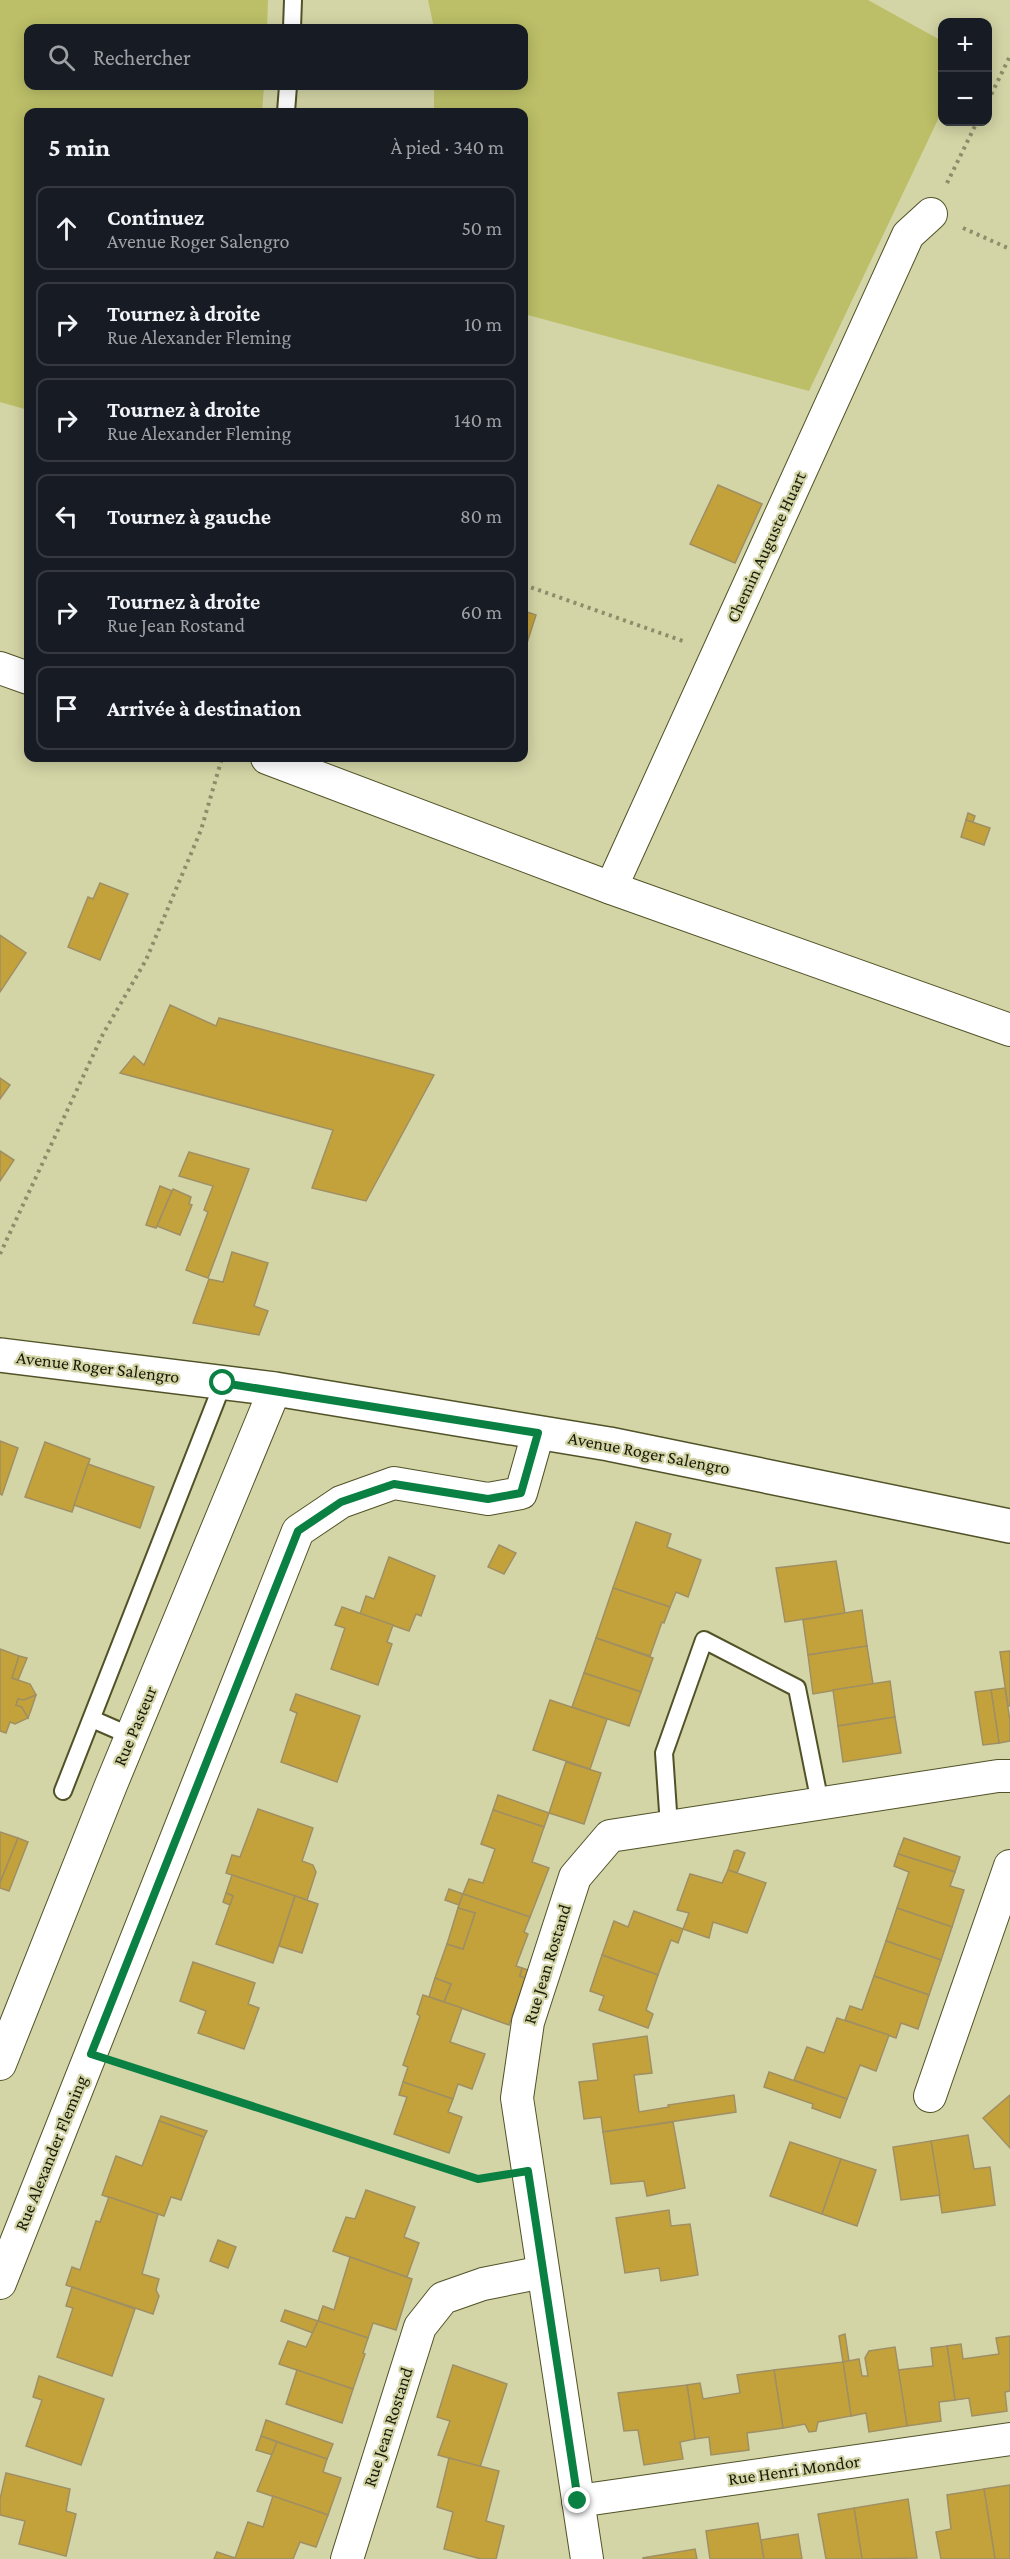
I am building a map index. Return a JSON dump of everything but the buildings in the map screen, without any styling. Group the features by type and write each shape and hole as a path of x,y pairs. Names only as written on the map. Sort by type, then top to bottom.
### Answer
{"street":[{"name":"Chemin Auguste Huart","path":"612,888 908,234 931,214"},
{"path":"0,668 24,677"},
{"path":"278,762 612,888 1010,1030"},
{"name":"Avenue Roger Salengro","path":"0,1355 275,1389 609,1443 1010,1526"},
{"name":"Rue Pasteur","path":"0,2064 131,1736 275,1389"},
{"name":"Rue Alexander Fleming","path":"0,2283 298,1531 341,1502 394,1484 488,1499 521,1493 538,1433"},
{"name":"Rue Jean Rostand","path":"586,2559 517,2098 528,2022 575,1877 610,1836 1010,1776"},
{"path":"930,2096 1010,1866"},
{"name":"Rue Jean Rostand","path":"347,2559 420,2327 443,2298 483,2284 543,2272"},
{"name":"Rue Henri Mondor","path":"578,2501 1010,2439"}],"lane":[{"path":"291,24 293,0"},
{"path":"286,108 288,90"},
{"path":"63,1791 223,1383"},
{"path":"669,1826 664,1753 704,1640 797,1688 820,1803"},
{"path":"92,1719 131,1736"}],"path":[{"path":"992,91 1010,56"},
{"path":"528,586 718,653"},
{"path":"0,1254 103,1034 146,960 201,830 221,762"},
{"path":"91,2054 478,2179 528,2171"}],"green space":[{"path":"0,0 268,0 267,24 24,24 24,90 264,90 262,108 24,108 24,409 0,402"},
{"path":"428,0 868,0 938,39 938,119 809,391 528,315 528,108 434,108 434,90 528,90 528,24 433,24"}],"route":[{"path":"223,1383 275,1389 538,1433 521,1493 488,1499 394,1484 341,1502 298,1531 91,2054 478,2179 528,2171 578,2501"}]}
